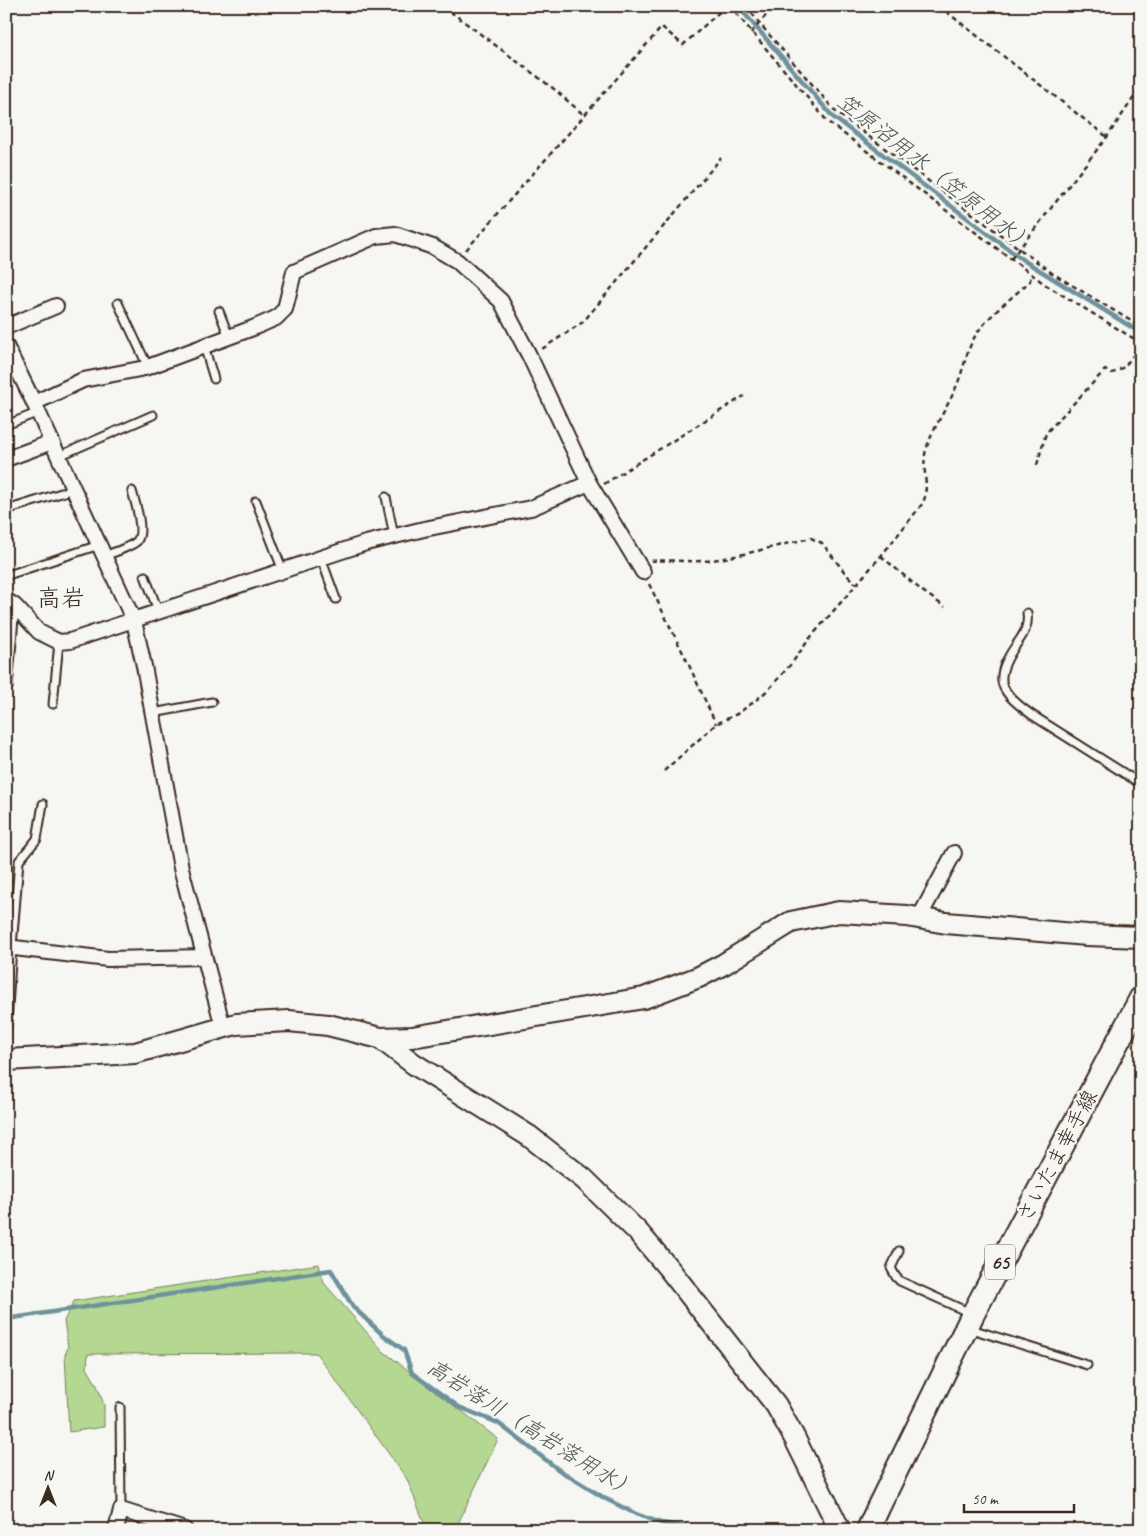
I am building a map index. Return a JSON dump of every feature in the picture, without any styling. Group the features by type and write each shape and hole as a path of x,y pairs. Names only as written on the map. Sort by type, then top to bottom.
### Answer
{"main road":[{"name":"さいたま幸手線","path":"868,1530 969,1321 1141,998"}],"street":[{"path":"36,408 83,380 148,367 276,318 285,309 294,272 376,236 395,234 433,247 457,260 501,301 530,357 591,487 640,567"},
{"path":"6,327 56,306"},
{"path":"6,346 59,456 134,621 181,868 223,1027"},
{"path":"6,459 52,442"},
{"path":"11,603 39,632 59,642 70,642 366,542 532,508 591,487"},
{"path":"919,918 954,853"},
{"path":"6,1060 135,1054 236,1024 289,1021 328,1025 380,1038 412,1037 644,998 700,977 792,922 839,912 907,916 946,923 1087,935 1141,937"},
{"path":"9,947 108,959 204,957"},
{"path":"380,1038 414,1064 530,1136 584,1179 638,1232 776,1405 840,1530"},
{"path":"116,1530 121,1510 185,1530"}],"lane":[{"path":"118,303 148,367"},
{"path":"219,311 229,337"},
{"path":"204,346 214,379"},
{"path":"6,425 36,408"},
{"path":"59,456 153,415"},
{"path":"13,508 74,489"},
{"path":"6,578 8,575 136,542 140,536 140,523 132,491"},
{"path":"386,496 394,536"},
{"path":"256,501 283,571"},
{"path":"321,558 336,599"},
{"path":"146,576 159,613"},
{"path":"8,687 11,603"},
{"path":"1027,612 1026,631 1007,658 1002,674 1002,687 1018,704 1032,715 1141,784"},
{"path":"54,704 59,642"},
{"path":"153,713 212,702"},
{"path":"6,1037 9,947 19,861 37,839 43,804"},
{"path":"899,1251 891,1268 900,1281 969,1321 1087,1365"},
{"path":"120,1407 121,1510"}],"path":[{"path":"443,6 554,89 585,115"},
{"path":"457,260 662,27 683,45 728,6 828,122 1046,285 1141,343 1118,372 1111,373 1105,370 1046,433 1038,465"},
{"path":"746,6 836,112 1052,273 1141,327"},
{"path":"751,34 774,6"},
{"path":"939,6 1107,137"},
{"path":"1011,259 1107,137 1141,87"},
{"path":"530,357 583,322 721,158"},
{"path":"664,771 716,724 737,714 769,689 923,503 926,450 958,384 973,339 981,328 1030,281 1031,274"},
{"path":"591,487 744,396"},
{"path":"716,724 640,567 666,559 712,560 811,538 822,543 856,584"},
{"path":"881,556 921,590 945,607"}],"shaded area":[{"path":"1141,1015 1141,1046 1127,1041"}],"green space":[{"path":"319,1264 324,1283 383,1351 498,1439 455,1530 427,1530 407,1479 316,1353 88,1354 87,1368 97,1385 104,1405 104,1427 69,1432 65,1355 68,1347 64,1321 74,1301"}],"waterway":[{"name":"笠原沼用水（笠原用水）","path":"738,6 833,117 1023,260 1141,333"},
{"name":"高岩落川（高岩落用水）","path":"6,1319 331,1270 353,1307 382,1334 404,1350 412,1373 459,1407 498,1423 559,1470 606,1499 636,1514 661,1523 704,1530"}],"district":[{"name":"高岩","path":"61,598"}]}
